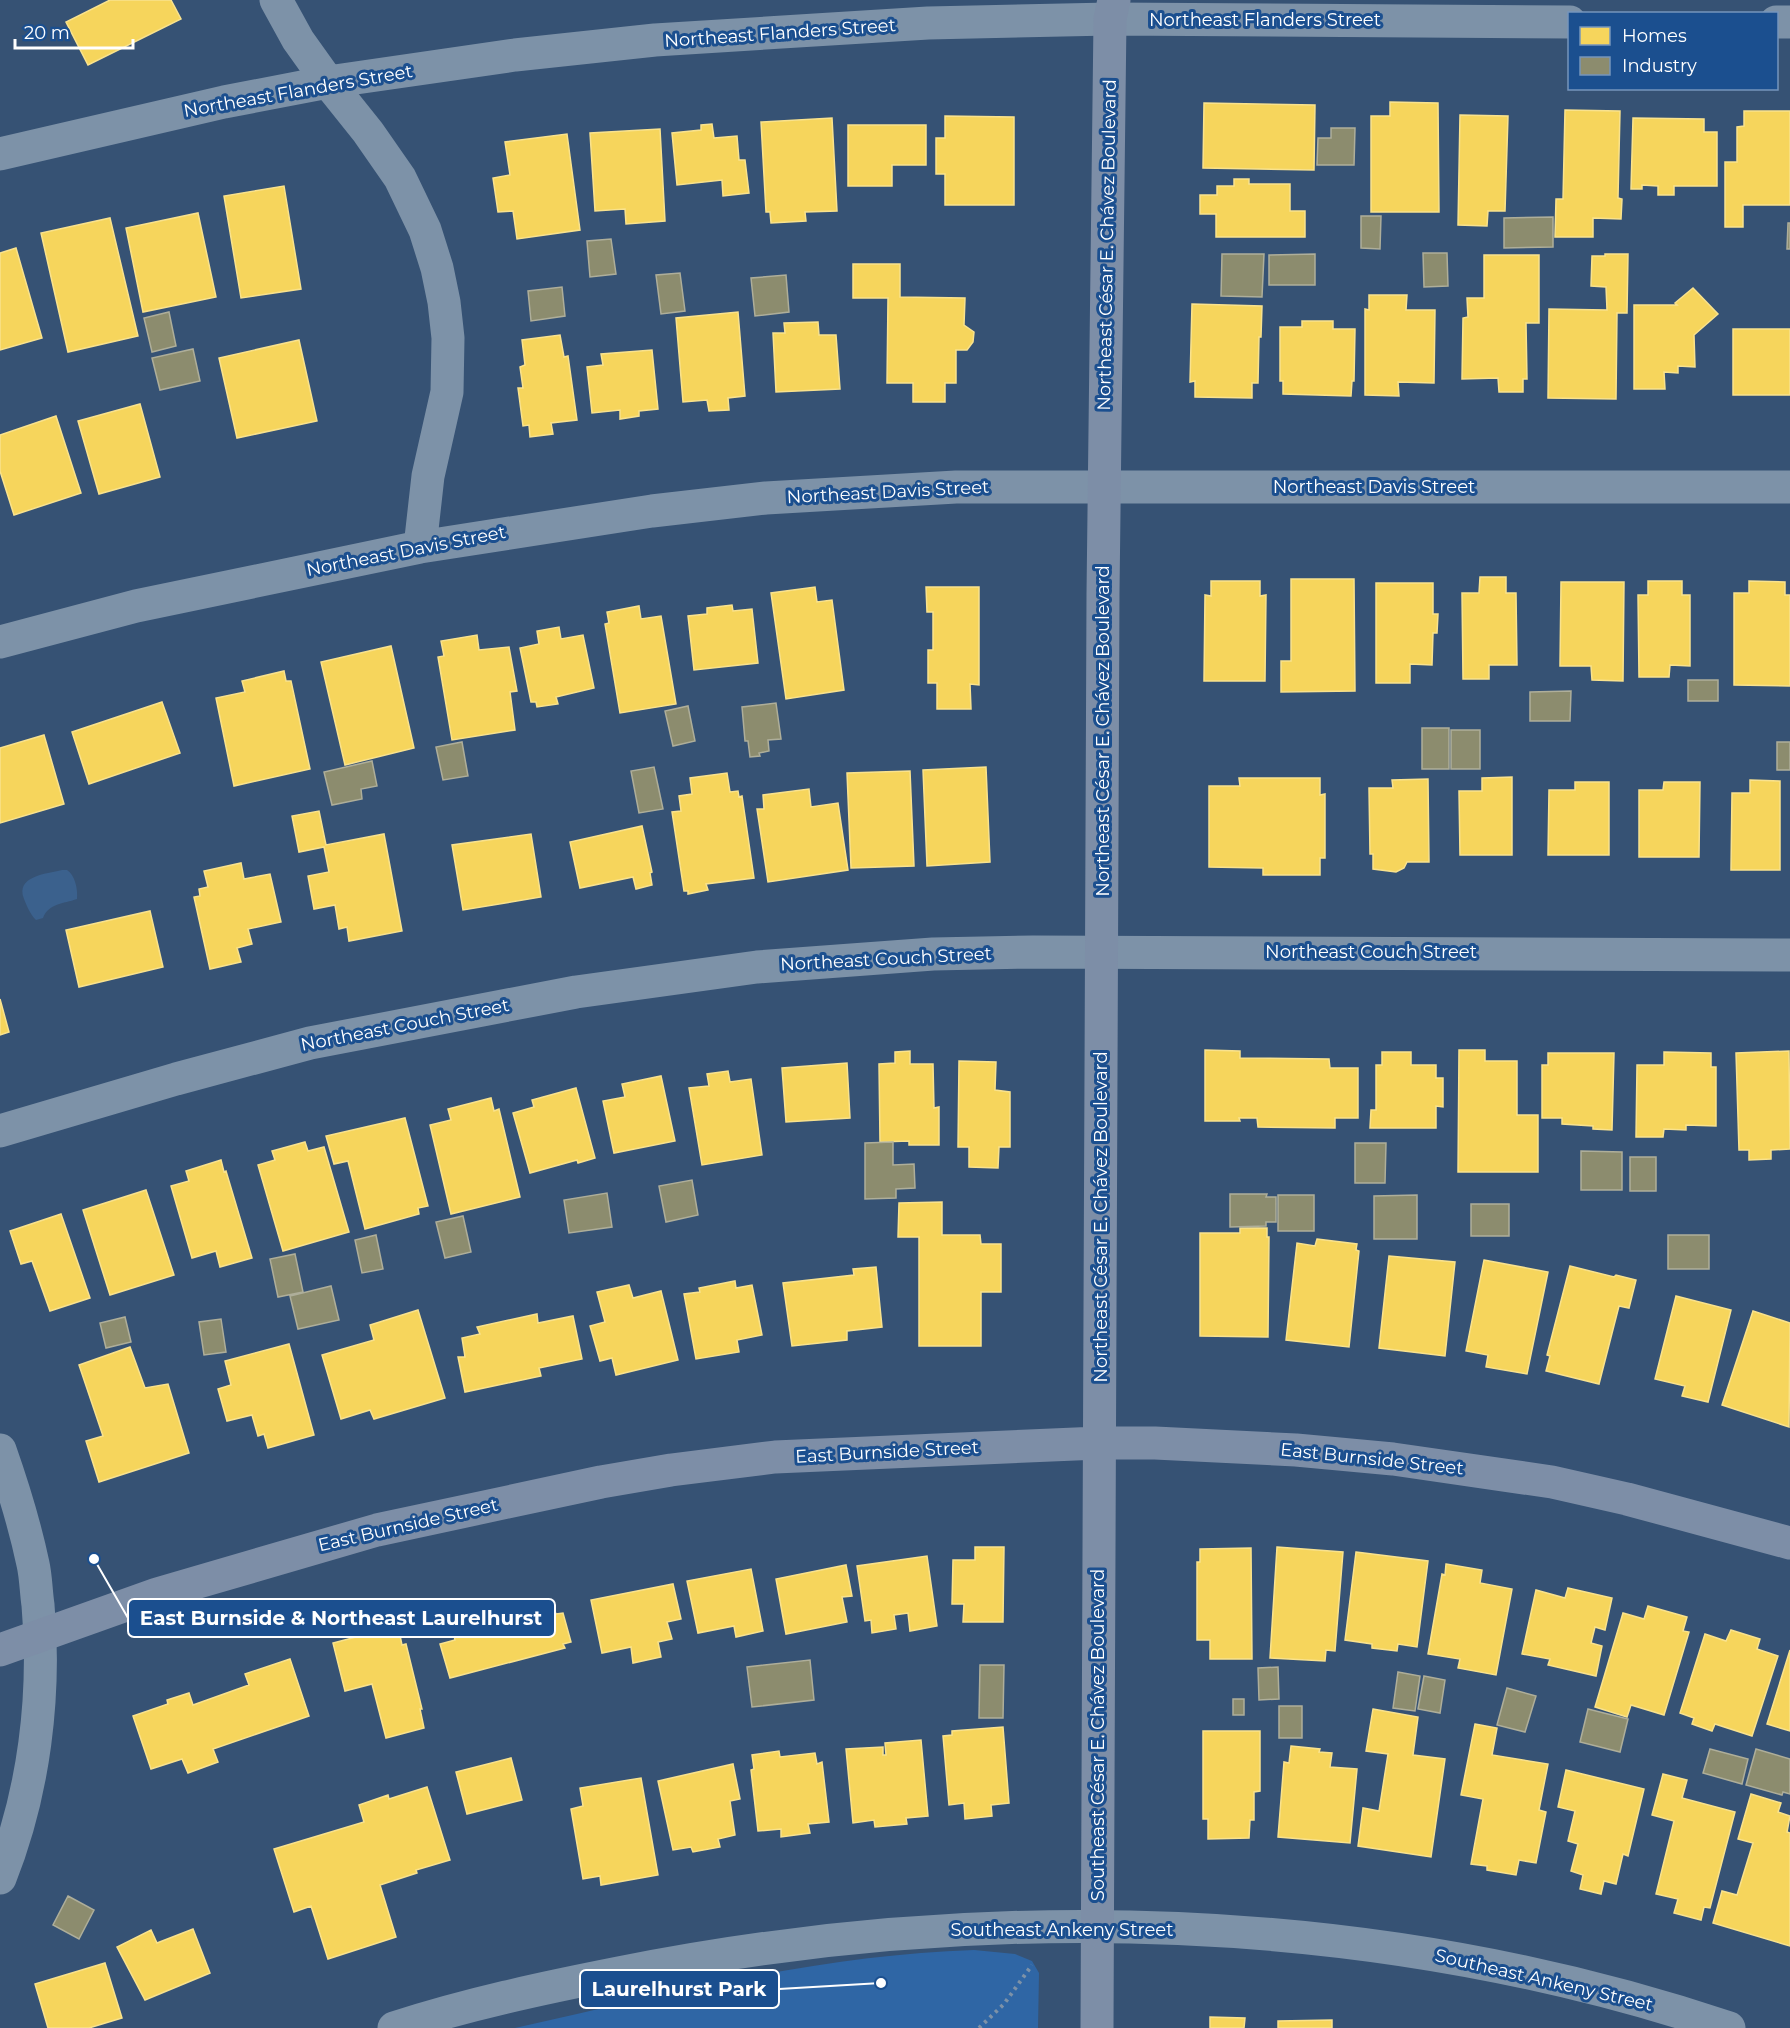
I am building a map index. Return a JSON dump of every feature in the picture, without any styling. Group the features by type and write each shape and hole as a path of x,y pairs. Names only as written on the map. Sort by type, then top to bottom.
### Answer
{"main road":[{"name":"Northeast César E. Chávez Boulevard","path":"1100,1443 1104,487 1110,6"},
{"name":"East Burnside Street","path":"0,1650 157,1594 377,1530 602,1482 671,1470 775,1457 1100,1443 1155,1443 1296,1450 1384,1458 1552,1482 1627,1499 1790,1543"},
{"name":"Southeast César E. Chávez Boulevard","path":"1097,2028 1100,1443"}],"street":[{"path":"276,0 298,40 400,178 425,230 437,268 448,338 447,392 428,476 420,547"},
{"name":"Northeast Flanders Street","path":"0,154 224,102 328,82 515,55 655,40 928,23 1110,6 1568,22"},
{"name":"Northeast Davis Street","path":"0,642 136,606 420,547 641,512 766,498 956,487 1790,487"},
{"name":"Northeast Couch Street","path":"0,1131 165,1082 310,1043 576,992 757,967 933,954 1102,951 1790,955"},
{"path":"0,1450 34,1566 40,1636 39,1702 33,1757 20,1818 0,1878"},
{"name":"Southeast Ankeny Street","path":"394,2028 505,1996 680,1961 764,1948 929,1932 1042,1927 1242,1933 1339,1942 1429,1954 1514,1969 1602,1990 1729,2028"}],"path":[{"path":"979,2028 1004,2004 1034,1963"}],"shaded area":[{"path":"62,870 70,872 74,879 77,899 49,909 43,918 36,920 24,899 22,891 24,885 34,877"},
{"path":"974,1950 1015,1954 1032,1961 1039,1973 1038,2028 515,2028 743,1978 800,1968 916,1953"}],"building: Homes":[{"path":"110,0 171,0 181,19 88,65 66,22"},
{"path":"1390,102 1438,103 1439,212 1371,212 1371,116 1390,116"},
{"path":"1204,103 1315,105 1314,170 1203,168"},
{"path":"1565,110 1620,111 1618,198 1622,199 1621,219 1593,218 1593,237 1555,237 1556,199 1563,199"},
{"path":"1744,111 1790,111 1790,205 1743,205 1743,227 1725,227 1725,162 1737,162 1737,127 1744,126"},
{"path":"1460,115 1508,116 1505,211 1488,211 1487,226 1458,225"},
{"path":"945,116 1014,117 1014,205 945,205 945,174 936,174 936,138 945,138"},
{"path":"832,118 837,211 805,212 806,221 771,223 770,212 766,212 761,122"},
{"path":"1633,118 1704,119 1704,132 1717,132 1717,186 1674,186 1674,195 1658,195 1658,186 1642,185 1642,189 1631,189"},
{"path":"712,124 714,138 737,136 739,160 745,160 749,193 723,196 722,180 677,185 672,133 701,130 701,125"},
{"path":"848,125 926,125 926,165 892,165 892,186 848,186"},
{"path":"660,129 665,221 626,224 625,209 595,211 590,133"},
{"path":"567,134 580,230 517,239 513,211 498,212 493,178 510,175 505,142"},
{"path":"1234,179 1249,179 1249,184 1290,184 1290,211 1305,211 1305,237 1216,237 1216,214 1200,214 1200,195 1217,195 1217,186 1234,186"},
{"path":"284,186 301,289 241,298 224,196"},
{"path":"198,213 216,297 143,312 126,228"},
{"path":"110,218 138,336 68,352 41,233"},
{"path":"16,248 42,338 0,350 0,253"},
{"path":"1605,254 1628,254 1627,313 1617,313 1616,399 1548,398 1549,309 1607,310 1606,287 1591,286 1592,256 1605,256"},
{"path":"1484,255 1539,255 1539,323 1526,323 1527,379 1523,379 1523,392 1499,392 1498,378 1462,379 1463,318 1468,317 1467,298 1484,298"},
{"path":"853,264 900,264 900,297 965,298 964,325 974,332 973,342 967,350 956,350 956,383 945,383 945,402 913,402 913,383 887,383 888,298 853,298"},
{"path":"1693,288 1718,314 1694,335 1695,367 1678,366 1678,373 1664,372 1665,389 1634,389 1634,305 1677,305 1675,303"},
{"path":"1369,295 1407,295 1406,310 1435,310 1434,383 1398,382 1399,396 1365,395 1365,309 1369,310"},
{"path":"1192,304 1262,306 1258,383 1252,383 1252,398 1195,397 1195,381 1190,382"},
{"path":"738,312 745,396 728,398 729,410 709,411 707,400 683,402 676,318"},
{"path":"1302,321 1333,321 1333,329 1355,329 1354,381 1352,381 1351,396 1283,394 1283,381 1280,381 1280,327 1302,327"},
{"path":"818,322 819,335 836,335 840,389 776,392 773,333 785,333 784,323"},
{"path":"1733,329 1790,329 1790,395 1733,395"},
{"path":"560,335 564,357 568,356 577,420 551,423 553,434 530,437 529,425 523,426 518,388 523,388 520,367 525,365 522,340"},
{"path":"299,340 317,421 237,438 219,358"},
{"path":"652,350 658,409 639,411 639,416 620,419 620,410 592,413 587,367 603,365 601,354"},
{"path":"140,404 160,477 99,494 78,421"},
{"path":"56,416 81,493 14,515 0,471 0,435"},
{"path":"1480,577 1506,577 1506,593 1516,593 1517,665 1489,665 1489,679 1463,679 1462,593 1479,593"},
{"path":"1291,579 1354,579 1355,691 1281,692 1281,661 1291,661"},
{"path":"1211,581 1260,581 1260,596 1266,595 1265,681 1204,681 1205,595 1211,596"},
{"path":"1648,581 1682,581 1682,595 1690,595 1690,666 1670,665 1669,677 1639,677 1638,595 1648,595"},
{"path":"1749,581 1785,582 1785,595 1790,595 1790,686 1734,685 1734,593 1749,593"},
{"path":"1561,582 1624,582 1623,681 1592,680 1591,666 1560,666"},
{"path":"1376,583 1433,583 1433,614 1438,614 1437,633 1433,633 1432,665 1410,664 1410,683 1376,683"},
{"path":"815,587 817,602 832,600 844,690 786,699 771,593"},
{"path":"926,587 979,587 979,685 970,684 971,709 937,709 937,683 928,683 928,650 933,650 933,612 927,612"},
{"path":"732,605 733,611 752,609 758,663 694,670 688,616 707,614 707,608"},
{"path":"639,606 641,619 661,616 676,704 620,713 605,624 609,623 607,612"},
{"path":"559,627 561,639 583,635 594,688 556,697 558,704 537,707 536,702 531,702 520,648 539,644 537,631"},
{"path":"477,635 479,650 509,647 517,691 510,692 515,730 452,740 438,657 444,656 441,641"},
{"path":"391,646 414,748 345,765 321,662"},
{"path":"284,671 286,681 291,681 310,769 234,786 216,698 245,692 242,681"},
{"path":"162,702 180,753 89,784 72,732"},
{"path":"44,735 64,804 0,823 0,748"},
{"path":"986,767 990,862 927,866 923,770"},
{"path":"910,771 914,866 851,868 847,773"},
{"path":"727,773 730,792 738,791 739,797 742,796 754,878 706,884 708,890 688,894 688,891 684,891 672,812 681,811 679,796 692,794 690,778"},
{"path":"1512,777 1512,855 1460,855 1459,791 1482,791 1482,778"},
{"path":"1239,778 1320,778 1320,795 1325,794 1325,858 1320,858 1320,875 1263,875 1263,868 1209,867 1209,786 1240,786"},
{"path":"1428,779 1429,862 1407,862 1404,868 1396,872 1373,869 1373,854 1370,854 1369,788 1393,788 1392,780"},
{"path":"1750,780 1780,781 1780,870 1731,870 1732,793 1750,793"},
{"path":"1575,782 1609,782 1609,855 1548,855 1549,790 1575,790"},
{"path":"1664,782 1700,782 1699,857 1639,857 1639,790 1663,790"},
{"path":"809,789 811,807 838,803 848,870 768,882 757,809 764,809 763,795"},
{"path":"319,811 326,845 384,834 402,931 349,941 347,927 339,929 335,905 314,909 308,876 329,872 324,847 299,852 292,816"},
{"path":"642,826 652,872 650,873 652,885 636,889 633,877 580,888 570,842"},
{"path":"531,834 541,897 463,910 452,845"},
{"path":"241,863 244,879 270,874 281,922 248,929 252,944 237,948 241,962 210,969 194,897 200,896 199,889 208,887 204,871"},
{"path":"150,911 163,967 79,987 66,930"},
{"path":"0,999 9,1032 0,1035"},
{"path":"1205,1050 1240,1051 1240,1058 1329,1059 1330,1068 1358,1068 1358,1118 1335,1118 1335,1128 1258,1127 1257,1118 1239,1118 1240,1121 1205,1121"},
{"path":"1459,1050 1485,1050 1485,1061 1517,1061 1517,1115 1538,1115 1538,1172 1458,1172"},
{"path":"910,1051 910,1064 933,1064 934,1108 939,1107 939,1145 909,1145 909,1141 880,1142 879,1064 895,1063 895,1052"},
{"path":"1789,1051 1790,1149 1771,1150 1771,1159 1749,1160 1749,1150 1739,1150 1736,1053"},
{"path":"1382,1052 1411,1052 1411,1065 1436,1065 1436,1078 1443,1078 1443,1107 1436,1106 1436,1128 1370,1128 1371,1110 1376,1110 1376,1065 1382,1065"},
{"path":"1664,1052 1711,1053 1711,1067 1716,1067 1716,1126 1686,1125 1686,1130 1664,1129 1663,1137 1636,1137 1637,1065 1664,1065"},
{"path":"1548,1053 1614,1053 1612,1130 1562,1124 1562,1118 1542,1118 1542,1065 1548,1065"},
{"path":"959,1061 996,1062 995,1090 1010,1092 1010,1147 999,1147 998,1168 969,1167 969,1147 958,1147"},
{"path":"847,1063 850,1118 786,1122 782,1068"},
{"path":"728,1071 730,1082 751,1079 762,1155 702,1165 689,1088 709,1086 707,1074"},
{"path":"661,1076 675,1141 614,1153 603,1101 625,1097 622,1084"},
{"path":"576,1088 595,1158 578,1163 577,1160 530,1173 513,1113 534,1107 532,1100"},
{"path":"491,1098 494,1111 499,1109 520,1197 451,1214 430,1125 451,1120 448,1109"},
{"path":"405,1118 428,1206 418,1208 419,1214 365,1229 348,1161 334,1164 326,1136"},
{"path":"305,1142 308,1151 324,1147 349,1232 283,1251 258,1165 275,1160 272,1151"},
{"path":"221,1160 252,1258 220,1267 216,1251 192,1258 171,1186 189,1181 186,1171"},
{"path":"146,1190 174,1275 110,1295 83,1210"},
{"path":"942,1202 942,1235 980,1235 981,1244 1001,1244 1001,1292 981,1292 981,1346 919,1346 919,1237 898,1237 899,1203"},
{"path":"61,1214 90,1298 50,1311 32,1261 21,1264 10,1231"},
{"path":"1240,1228 1267,1228 1267,1237 1269,1237 1268,1337 1200,1336 1200,1233 1240,1233"},
{"path":"1317,1239 1357,1244 1356,1250 1359,1251 1349,1347 1286,1340 1297,1243 1315,1246"},
{"path":"1389,1256 1455,1262 1445,1356 1379,1348"},
{"path":"1484,1260 1548,1272 1527,1374 1486,1367 1488,1355 1466,1351"},
{"path":"1570,1266 1636,1280 1629,1308 1619,1306 1599,1384 1546,1371 1550,1356 1547,1355"},
{"path":"876,1267 882,1327 847,1331 847,1340 792,1346 783,1283 854,1275 853,1269"},
{"path":"735,1281 736,1288 752,1285 762,1335 737,1340 739,1352 696,1359 684,1294 700,1292 699,1288"},
{"path":"629,1285 633,1298 661,1291 678,1360 616,1375 612,1358 600,1361 590,1326 605,1322 597,1292"},
{"path":"1676,1296 1731,1310 1708,1402 1682,1396 1685,1386 1655,1379"},
{"path":"418,1310 445,1398 374,1419 370,1410 341,1419 322,1355 374,1340 370,1325"},
{"path":"1753,1311 1790,1323 1789,1427 1722,1405"},
{"path":"537,1314 538,1323 573,1316 582,1359 539,1368 541,1376 465,1392 458,1357 465,1357 462,1338 480,1334 477,1327"},
{"path":"289,1344 314,1435 268,1448 264,1434 258,1436 252,1415 227,1421 218,1389 231,1385 225,1361"},
{"path":"130,1347 145,1388 168,1384 189,1453 99,1482 86,1441 103,1436 79,1365"},
{"path":"975,1547 1004,1547 1003,1622 963,1622 964,1604 952,1604 953,1560 975,1560"},
{"path":"1277,1547 1343,1552 1335,1651 1326,1650 1325,1661 1270,1658"},
{"path":"1251,1548 1252,1659 1210,1659 1210,1640 1197,1640 1197,1562 1200,1562 1200,1549"},
{"path":"1356,1552 1428,1561 1417,1647 1398,1644 1397,1651 1372,1648 1372,1644 1345,1640"},
{"path":"927,1556 937,1626 910,1631 908,1613 894,1615 896,1629 872,1633 871,1620 865,1621 857,1566"},
{"path":"1446,1564 1482,1570 1480,1583 1512,1589 1496,1675 1458,1668 1460,1659 1428,1654 1442,1574 1445,1575"},
{"path":"846,1565 852,1596 842,1597 847,1622 786,1634 776,1579"},
{"path":"751,1569 763,1631 736,1637 734,1626 698,1633 687,1581"},
{"path":"673,1584 681,1619 667,1622 672,1639 658,1642 661,1657 633,1663 631,1647 602,1653 591,1600"},
{"path":"1568,1588 1612,1598 1605,1630 1595,1627 1591,1643 1602,1646 1596,1676 1548,1665 1550,1659 1522,1654 1536,1590 1565,1598"},
{"path":"527,1605 530,1616 554,1609 556,1614 563,1613 571,1642 563,1644 565,1648 450,1678 440,1644 455,1640 452,1625"},
{"path":"1648,1606 1687,1617 1683,1631 1689,1632 1664,1715 1631,1705 1627,1717 1595,1707 1623,1613 1644,1619"},
{"path":"398,1626 402,1645 406,1644 422,1709 420,1709 424,1728 386,1738 372,1684 345,1691 333,1643"},
{"path":"1731,1630 1760,1639 1757,1649 1778,1656 1752,1736 1715,1724 1712,1731 1692,1724 1694,1718 1680,1713 1705,1634 1726,1641"},
{"path":"1790,1650 1790,1731 1767,1724"},
{"path":"290,1659 309,1716 213,1749 218,1762 188,1773 182,1759 151,1769 133,1716 168,1704 167,1700 189,1693 193,1705 249,1685 245,1674"},
{"path":"1373,1709 1418,1717 1413,1755 1445,1759 1431,1857 1358,1846 1363,1808 1379,1811 1388,1754 1366,1751"},
{"path":"1475,1724 1497,1728 1492,1755 1548,1764 1539,1810 1546,1812 1536,1863 1519,1860 1516,1875 1487,1870 1487,1866 1471,1864 1483,1799 1461,1795"},
{"path":"1003,1727 1009,1803 991,1805 992,1816 965,1819 964,1803 949,1805 943,1736 952,1735 952,1731"},
{"path":"1203,1731 1260,1731 1260,1791 1254,1792 1254,1820 1250,1820 1249,1838 1208,1839 1208,1819 1203,1819"},
{"path":"921,1740 928,1816 906,1818 907,1824 875,1827 874,1820 853,1823 846,1749 883,1747 883,1755 886,1755 885,1743"},
{"path":"1291,1746 1320,1749 1319,1752 1332,1753 1330,1767 1357,1769 1350,1843 1278,1837 1284,1762 1289,1763"},
{"path":"779,1751 780,1757 815,1753 817,1764 822,1762 829,1822 808,1824 810,1833 781,1837 781,1829 758,1831 751,1770 754,1769 752,1755"},
{"path":"511,1758 522,1800 467,1814 456,1772"},
{"path":"733,1764 740,1799 730,1801 735,1835 718,1839 720,1847 693,1852 691,1847 673,1850 658,1781"},
{"path":"1566,1770 1644,1789 1628,1856 1623,1854 1616,1884 1604,1881 1601,1894 1580,1889 1583,1875 1571,1871 1578,1844 1568,1841 1575,1811 1558,1807"},
{"path":"1663,1774 1687,1780 1682,1798 1735,1812 1710,1908 1704,1907 1701,1920 1674,1913 1678,1899 1656,1894 1674,1821 1652,1815"},
{"path":"641,1778 658,1875 601,1885 600,1876 583,1879 571,1809 583,1806 580,1788"},
{"path":"427,1787 450,1860 416,1870 417,1873 380,1885 396,1937 328,1959 311,1906 294,1912 274,1849 364,1822 359,1805 388,1795 389,1799"},
{"path":"1751,1794 1781,1803 1778,1812 1790,1816 1787,1832 1790,1833 1790,1946 1713,1923 1722,1891 1737,1895 1753,1843 1738,1839"},
{"path":"193,1929 210,1973 145,2000 117,1947 151,1930 157,1943"},
{"path":"105,1963 122,2018 89,2028 48,2028 35,1984"},
{"path":"1210,2017 1245,2018 1244,2028 1210,2028"},
{"path":"1332,2020 1332,2028 1278,2028 1278,2021"}],"building: Industry":[{"path":"1331,128 1355,128 1354,165 1317,165 1318,138 1331,138"},
{"path":"1361,216 1381,216 1380,249 1361,248"},
{"path":"1553,217 1553,247 1504,248 1504,218"},
{"path":"1788,223 1790,223 1790,249 1787,249"},
{"path":"611,239 616,274 590,277 587,241"},
{"path":"1423,253 1447,253 1448,286 1424,287"},
{"path":"1222,254 1264,254 1262,297 1221,296"},
{"path":"1315,254 1315,285 1269,285 1269,255"},
{"path":"680,273 685,311 661,314 656,275"},
{"path":"786,275 789,312 755,316 751,278"},
{"path":"562,287 565,316 531,321 528,291"},
{"path":"169,312 176,346 152,352 144,318"},
{"path":"193,349 200,381 160,390 152,358"},
{"path":"1688,680 1718,680 1718,701 1688,701"},
{"path":"1571,691 1570,721 1530,721 1530,692"},
{"path":"776,703 781,739 768,740 769,751 759,753 760,756 750,757 748,741 745,741 742,707"},
{"path":"688,706 695,741 673,746 665,711"},
{"path":"1422,728 1449,728 1449,769 1422,769"},
{"path":"1451,730 1480,730 1480,769 1451,769"},
{"path":"462,742 468,776 443,780 436,747"},
{"path":"1777,742 1790,742 1790,770 1777,770"},
{"path":"372,761 377,786 361,789 362,799 332,805 324,772"},
{"path":"654,767 663,809 639,813 631,771"},
{"path":"893,1142 893,1165 914,1164 915,1188 896,1189 896,1198 865,1199 865,1143"},
{"path":"1355,1143 1386,1143 1385,1183 1355,1183"},
{"path":"1581,1151 1622,1152 1622,1190 1581,1190"},
{"path":"1630,1157 1656,1157 1656,1191 1630,1191"},
{"path":"692,1180 698,1215 666,1222 659,1186"},
{"path":"607,1193 612,1227 569,1233 564,1200"},
{"path":"1230,1194 1267,1194 1266,1197 1276,1197 1276,1222 1266,1222 1266,1226 1230,1227"},
{"path":"1278,1195 1314,1195 1314,1231 1278,1231"},
{"path":"1417,1195 1417,1239 1374,1239 1374,1196"},
{"path":"1471,1204 1509,1204 1509,1236 1471,1236"},
{"path":"463,1216 471,1252 445,1258 436,1222"},
{"path":"376,1235 383,1269 362,1273 355,1240"},
{"path":"1668,1235 1709,1235 1709,1269 1668,1269"},
{"path":"295,1254 303,1292 278,1297 270,1259"},
{"path":"331,1286 339,1320 298,1329 290,1296"},
{"path":"125,1317 131,1342 106,1348 100,1323"},
{"path":"221,1319 226,1352 204,1355 199,1322"},
{"path":"810,1660 814,1700 752,1707 747,1667"},
{"path":"980,1665 1004,1665 1003,1718 979,1718"},
{"path":"1278,1667 1279,1699 1259,1700 1258,1668"},
{"path":"1398,1672 1420,1676 1415,1711 1393,1708"},
{"path":"1424,1676 1445,1680 1440,1713 1418,1709"},
{"path":"1507,1688 1536,1696 1525,1732 1497,1725"},
{"path":"1233,1699 1244,1699 1244,1715 1233,1715"},
{"path":"1279,1706 1302,1706 1302,1738 1279,1738"},
{"path":"1588,1709 1628,1719 1620,1752 1580,1742"},
{"path":"1710,1749 1748,1759 1742,1784 1703,1773"},
{"path":"1756,1749 1790,1759 1790,1794 1783,1792 1782,1795 1746,1785"},
{"path":"68,1896 94,1910 79,1939 53,1925"}],"place":[{"name":"East Burnside & Northeast Laurelhurst","path":"94,1559"},
{"name":"Laurelhurst Park","path":"881,1983"}]}
